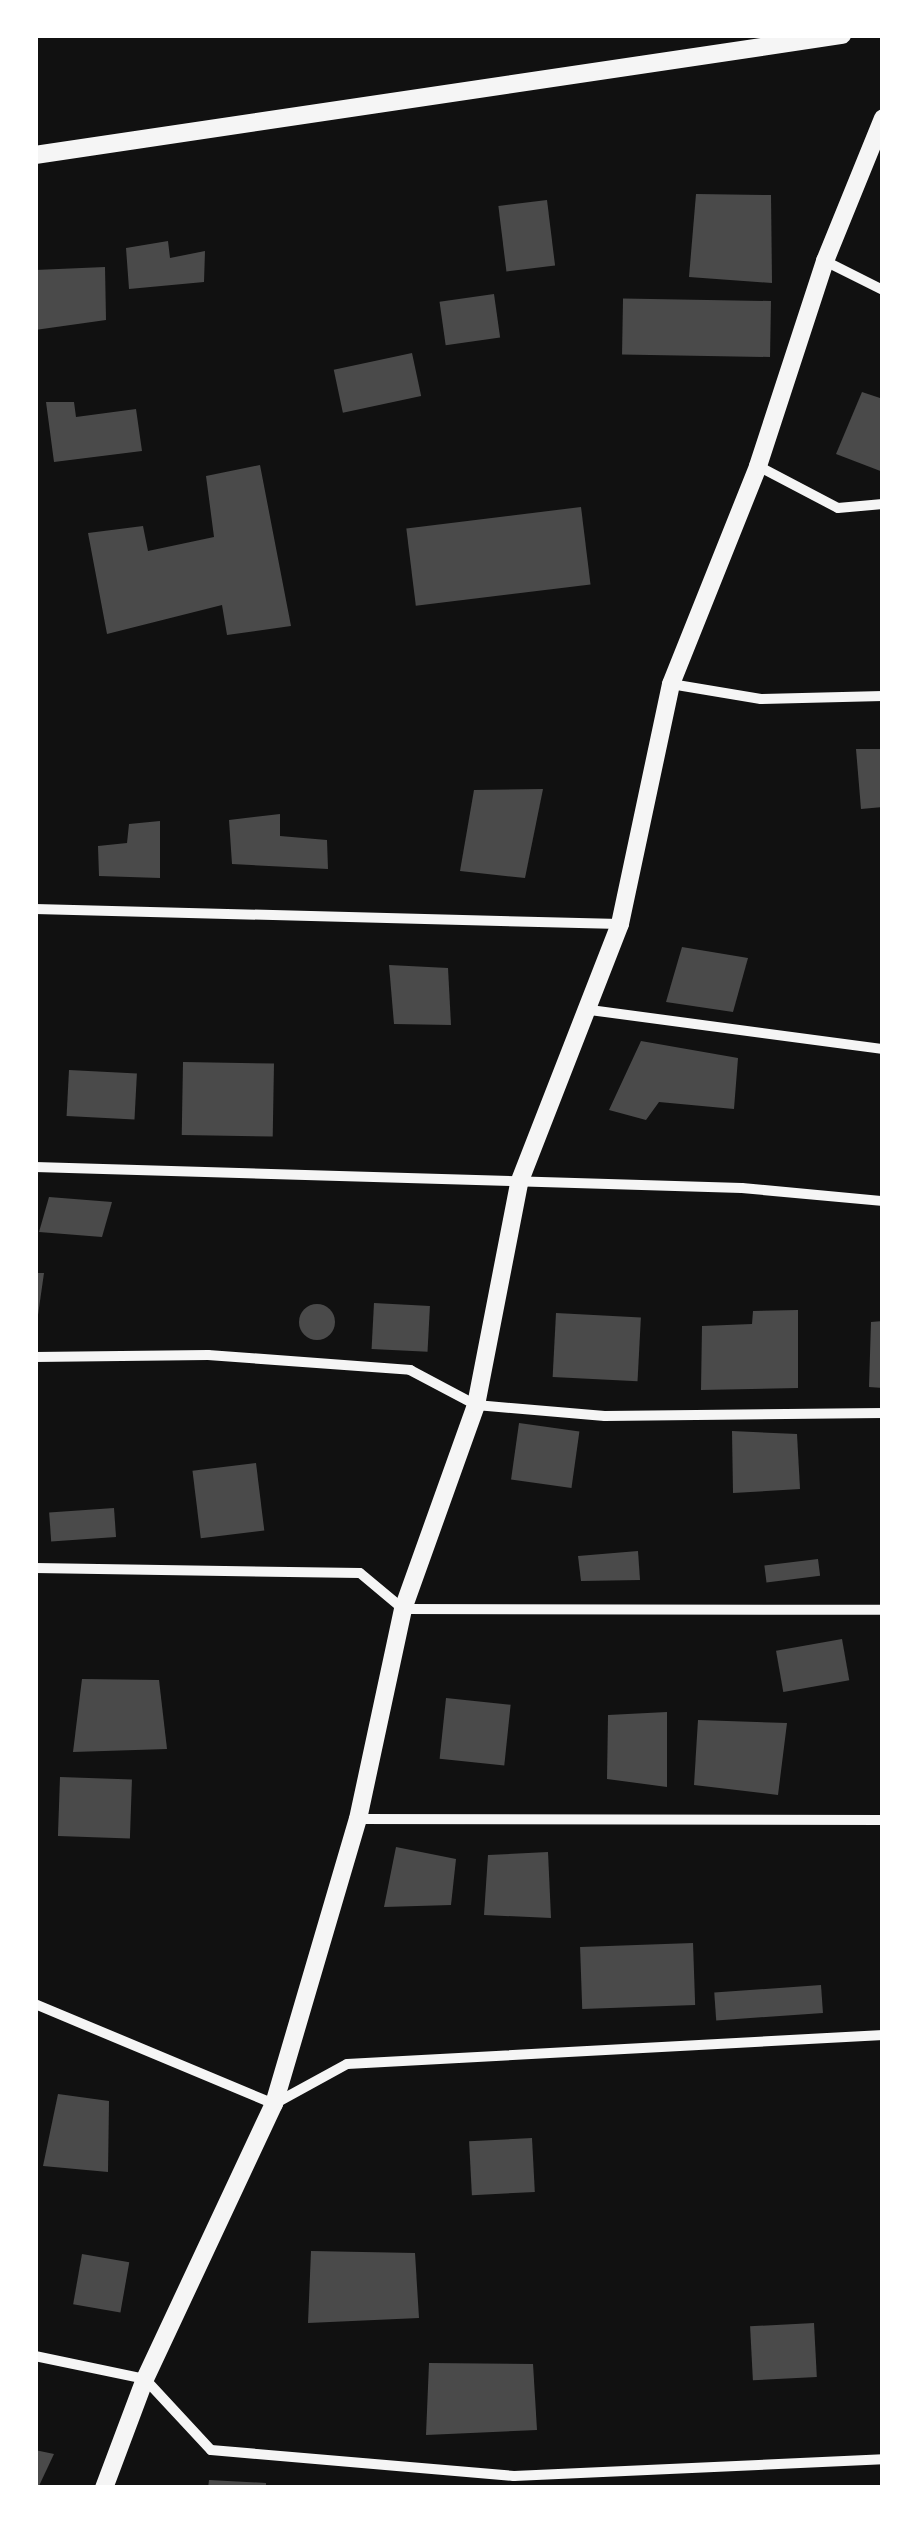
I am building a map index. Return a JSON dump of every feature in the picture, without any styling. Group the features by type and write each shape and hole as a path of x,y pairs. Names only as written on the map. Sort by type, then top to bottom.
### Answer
{"street":[{"path":"35,156 842,35"},
{"path":"104,2488 145,2379 274,2104 358,1819 403,1610 476,1405 519,1183 590,1010 620,924 671,684 758,466 825,261 883,118"},
{"path":"825,261 883,290"},
{"path":"758,466 838,508 883,504"},
{"path":"671,684 761,700 883,696"},
{"path":"35,909 620,924"},
{"path":"590,1010 883,1049"},
{"path":"35,1167 742,1188 883,1201"},
{"path":"35,1357 208,1355 410,1370 476,1405 605,1416 883,1413"},
{"path":"35,1568 360,1573 403,1610 883,1610"},
{"path":"358,1819 883,1820"},
{"path":"35,2004 274,2104"},
{"path":"274,2104 347,2064 883,2035"},
{"path":"35,2356 145,2379 211,2450 514,2476 883,2459"}],"building":[{"path":"696,194 771,195 772,283 689,277"},
{"path":"547,200 555,266 506,271 498,206"},
{"path":"168,241 170,258 205,251 204,282 129,289 126,248"},
{"path":"105,267 106,320 35,330 35,270"},
{"path":"494,294 500,338 446,345 440,302"},
{"path":"623,298 771,301 770,357 622,354"},
{"path":"412,353 421,396 343,413 334,370"},
{"path":"862,392 883,399 883,472 836,454"},
{"path":"46,402 74,402 76,417 136,409 142,451 54,462"},
{"path":"260,465 291,626 227,635 222,605 107,634 88,533 143,526 148,551 214,537 206,476"},
{"path":"581,507 591,584 416,606 406,528"},
{"path":"856,749 883,749 883,807 861,809"},
{"path":"543,789 525,878 460,871 474,790"},
{"path":"280,814 280,836 327,840 328,869 232,864 229,820"},
{"path":"160,821 160,878 99,876 98,846 127,843 129,824"},
{"path":"682,947 748,958 733,1012 666,1002"},
{"path":"389,965 448,968 451,1025 394,1024"},
{"path":"641,1041 738,1058 734,1109 659,1102 646,1120 609,1110"},
{"path":"183,1062 274,1064 273,1137 182,1135"},
{"path":"69,1070 137,1074 134,1119 67,1116"},
{"path":"49,1197 112,1202 102,1237 39,1232"},
{"path":"35,1273 44,1273 35,1336"},
{"path":"374,1303 430,1306 428,1352 372,1349"},
{"path":"317,1304 330,1309 335,1322 330,1335 317,1340 304,1335 299,1322 304,1309"},
{"path":"798,1310 798,1388 701,1390 702,1326 752,1324 753,1311"},
{"path":"556,1313 641,1317 638,1381 553,1377"},
{"path":"883,1321 883,1388 869,1387 871,1322"},
{"path":"519,1423 579,1431 571,1488 511,1479"},
{"path":"732,1431 797,1434 800,1489 733,1493"},
{"path":"256,1463 264,1530 201,1538 192,1471"},
{"path":"114,1508 116,1537 51,1541 49,1513"},
{"path":"638,1551 640,1580 581,1581 578,1556"},
{"path":"818,1559 820,1576 766,1582 764,1566"},
{"path":"842,1639 849,1680 783,1692 776,1651"},
{"path":"82,1679 159,1680 167,1749 73,1752"},
{"path":"446,1698 511,1705 504,1765 440,1759"},
{"path":"667,1712 667,1787 607,1779 608,1715"},
{"path":"698,1720 787,1723 778,1795 694,1785"},
{"path":"60,1777 132,1780 130,1838 58,1836"},
{"path":"396,1847 456,1859 451,1905 384,1907"},
{"path":"548,1852 551,1918 484,1915 488,1855"},
{"path":"693,1943 695,2005 582,2009 580,1947"},
{"path":"821,1985 823,2013 716,2020 714,1992"},
{"path":"58,2094 109,2101 108,2172 43,2166"},
{"path":"532,2138 535,2192 472,2195 469,2141"},
{"path":"311,2251 415,2253 419,2318 308,2323"},
{"path":"82,2254 129,2262 120,2313 73,2304"},
{"path":"814,2323 817,2377 753,2380 750,2326"},
{"path":"429,2363 533,2364 537,2430 426,2435"},
{"path":"35,2450 54,2454 38,2488 35,2488"},
{"path":"209,2480 266,2483 266,2488 208,2488"}]}
